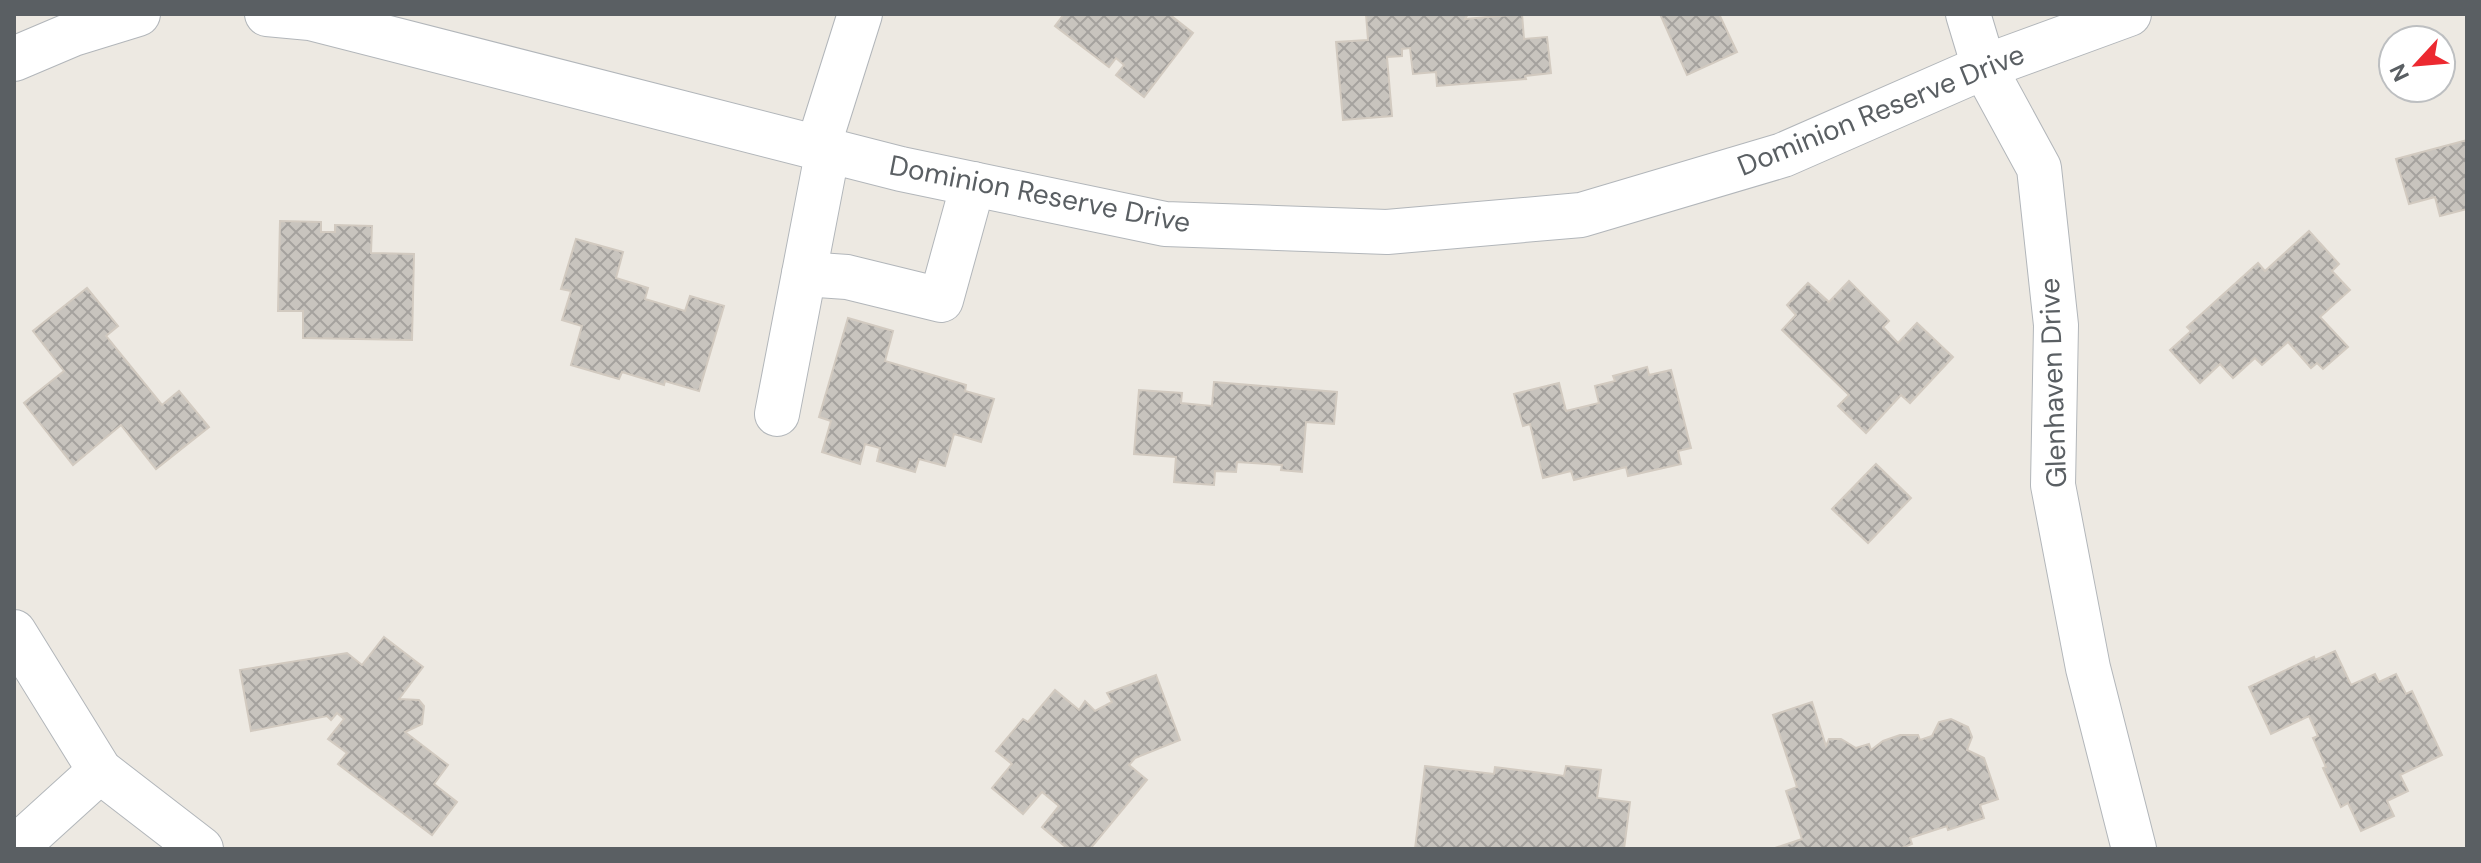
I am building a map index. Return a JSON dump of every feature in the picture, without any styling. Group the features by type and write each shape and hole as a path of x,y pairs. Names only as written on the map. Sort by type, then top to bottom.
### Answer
{"street":[{"path":"14,59 73,34 138,14"},
{"name":"Dominion Reserve Drive","path":"267,14 310,18 823,148 973,184 1165,224 1387,232 1581,215 1783,155 1984,67 2129,14"},
{"path":"777,414 804,274 823,148 860,14"},
{"name":"Glenhaven Drive","path":"1968,14 1984,67 2039,168 2056,325 2053,485 2088,668 2134,849"},
{"path":"804,274 847,277 941,300 973,184"},
{"path":"14,632 100,771 201,849"},
{"path":"14,849 100,771"}],"building":[{"path":"1064,14 1169,14 1193,33 1144,97 1116,75 1124,65 1116,58 1109,67 1055,26"},
{"path":"1366,14 1468,14 1465,19 1522,14 1524,39 1547,37 1551,73 1525,76 1526,79 1437,86 1436,72 1413,74 1410,48 1402,49 1402,56 1387,57 1392,116 1343,120 1336,42 1368,40"},
{"path":"1660,14 1719,14 1737,52 1687,75"},
{"path":"2467,140 2467,209 2440,216 2435,197 2409,204 2396,159"},
{"path":"280,221 321,222 321,232 335,232 335,225 372,226 371,253 414,254 412,340 303,338 303,311 278,311"},
{"path":"2309,231 2339,264 2332,271 2350,290 2320,317 2348,347 2323,369 2317,363 2311,368 2288,342 2262,365 2255,358 2233,378 2220,364 2200,383 2170,350 2191,331 2187,327 2258,263 2265,271"},
{"path":"576,239 623,252 616,278 648,288 645,299 685,311 690,296 724,306 699,391 665,381 664,385 622,372 619,379 571,365 582,326 562,320 571,291 561,289"},
{"path":"1849,281 1889,321 1883,327 1898,343 1917,323 1953,357 1910,403 1901,395 1866,433 1838,406 1849,395 1782,330 1796,315 1787,305 1808,283 1829,302"},
{"path":"87,288 118,326 106,336 162,405 179,391 209,427 156,469 121,425 73,465 24,403 64,371 33,331"},
{"path":"848,318 893,331 885,361 966,385 965,391 994,399 981,442 954,434 945,466 919,459 915,472 877,461 880,448 865,444 860,464 822,452 831,421 819,417"},
{"path":"1647,367 1649,375 1671,370 1691,448 1678,451 1681,464 1628,476 1626,467 1574,480 1571,471 1543,478 1530,424 1523,426 1514,394 1559,383 1566,411 1599,403 1595,386 1615,381 1613,376"},
{"path":"1214,382 1337,392 1334,424 1306,422 1302,472 1281,470 1282,465 1237,462 1236,472 1215,471 1214,485 1174,482 1176,457 1134,454 1139,390 1182,393 1181,403 1212,406"},
{"path":"1876,464 1911,498 1868,543 1832,509"},
{"path":"384,637 423,667 399,699 419,700 424,706 422,724 405,732 448,765 434,784 457,802 432,835 338,764 347,753 328,739 344,719 337,713 331,720 327,716 251,731 240,670 347,653 362,665"},
{"path":"2335,651 2351,685 2375,674 2379,682 2396,674 2406,694 2412,691 2442,755 2400,775 2408,791 2387,801 2394,816 2361,831 2348,803 2341,807 2323,768 2326,767 2313,738 2318,736 2309,716 2271,734 2249,687 2314,657 2315,660"},
{"path":"1156,675 1180,740 1135,758 1129,765 1147,780 1090,849 1068,849 1042,827 1059,806 1042,792 1023,814 992,788 1012,764 996,751 1023,719 1028,722 1055,690 1079,710 1085,701 1095,711 1112,702 1107,693"},
{"path":"1812,702 1826,746 1829,739 1841,739 1856,748 1869,744 1871,750 1883,741 1900,735 1918,735 1920,740 1932,736 1939,722 1951,719 1968,727 1972,737 1967,750 1984,758 1998,799 1980,805 1984,818 1910,838 1912,844 1899,849 1772,849 1802,839 1786,791 1797,787 1773,715"},
{"path":"1425,766 1494,774 1495,767 1564,776 1566,766 1601,770 1597,798 1630,802 1624,849 1415,849"}]}
